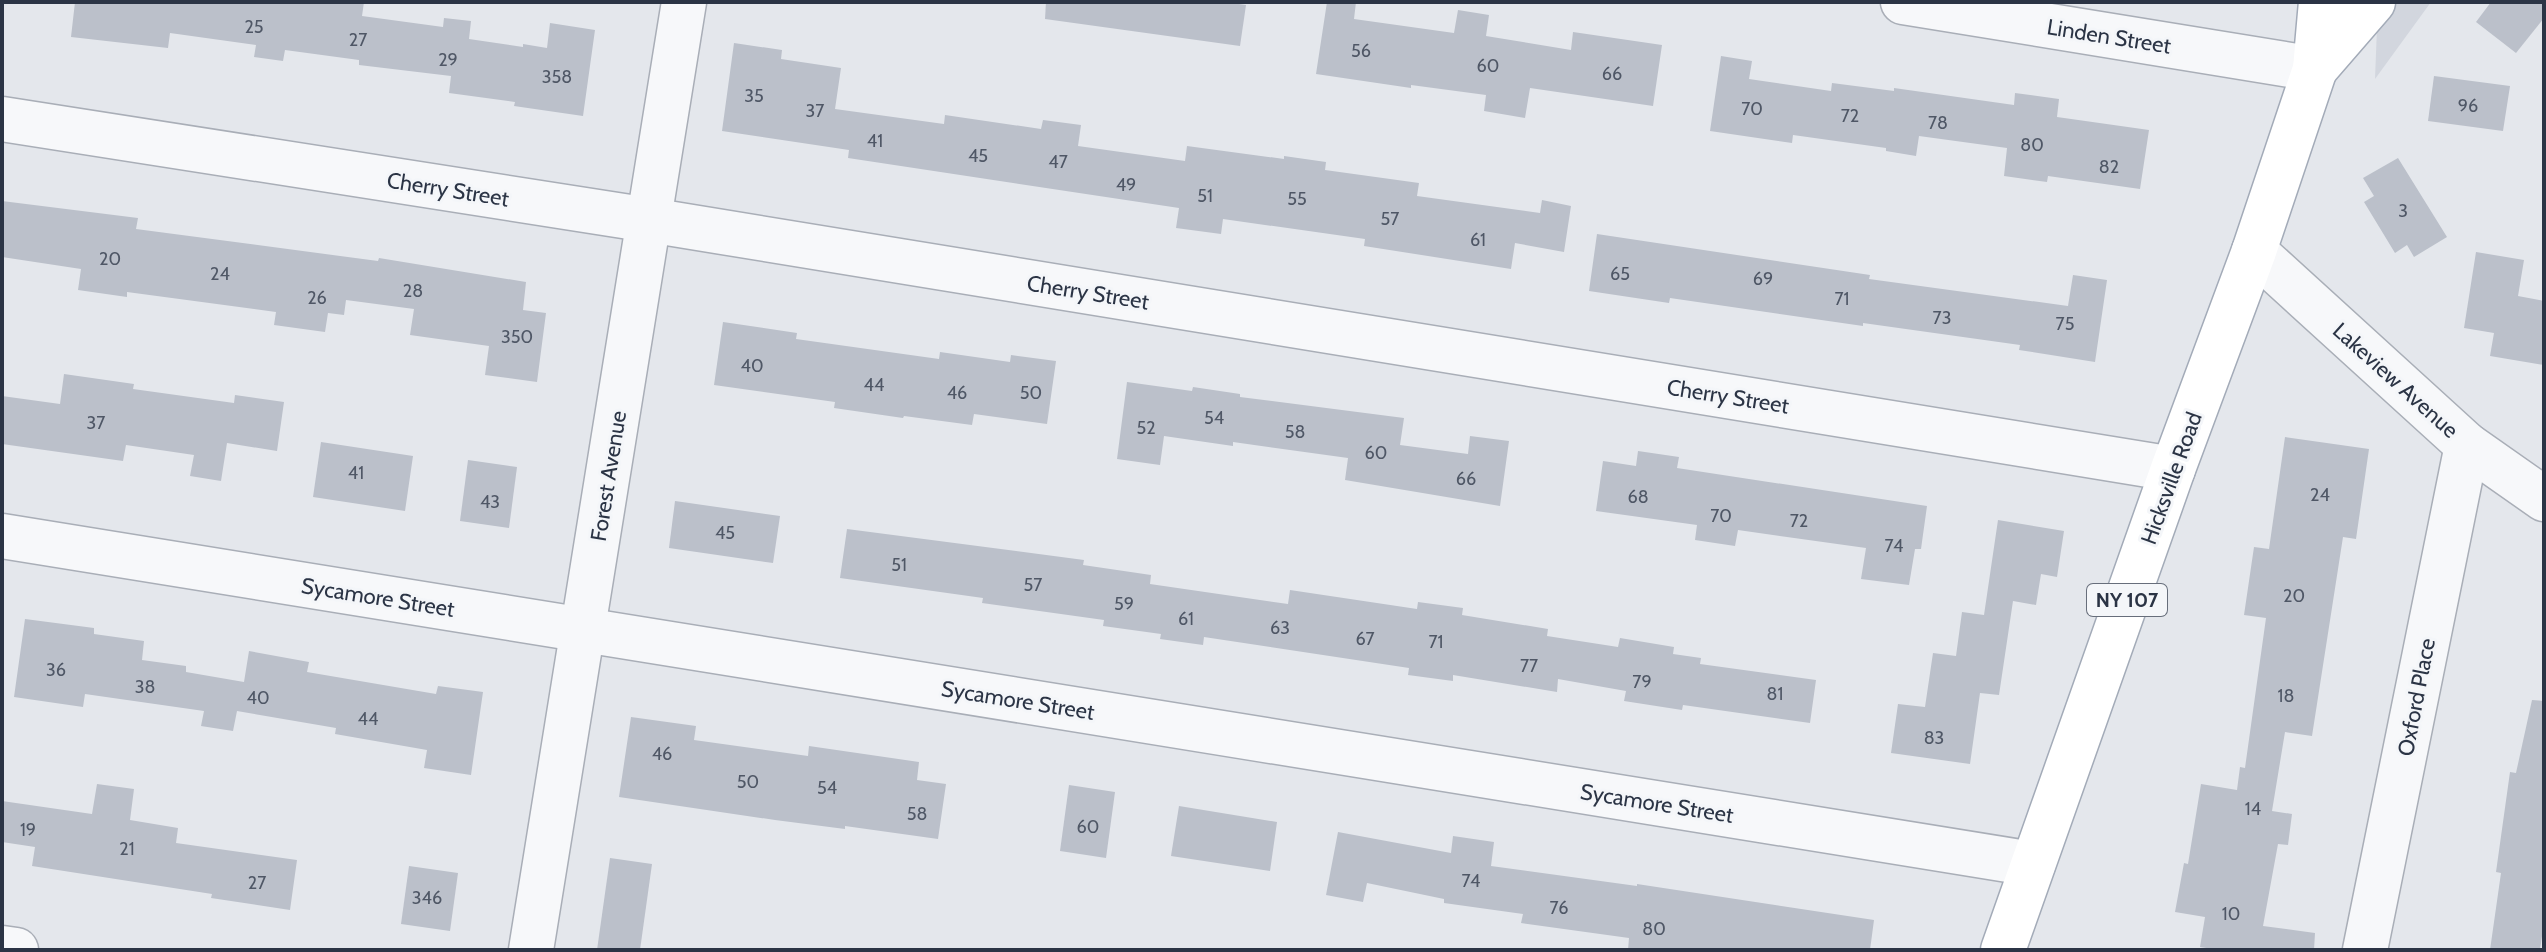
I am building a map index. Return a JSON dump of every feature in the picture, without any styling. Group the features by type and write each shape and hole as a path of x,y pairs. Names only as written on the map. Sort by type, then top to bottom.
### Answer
{"main road":[{"name":"Hicksville Road","path":"2003,950 2173,469 2254,251 2315,69 2321,2"},
{"path":"2315,69 2373,2"}],"street":[{"name":"Forest Avenue","path":"531,950 684,2"},
{"name":"Linden Street","path":"1903,2 2315,69"},
{"name":"Cherry Street","path":"2,119 649,220 2173,469"},
{"name":"Lakeview Avenue","path":"2254,251 2467,445 2544,499"},
{"name":"Oxford Place","path":"2365,950 2467,445"},
{"name":"Sycamore Street","path":"2,536 2033,864"},
{"path":"2,948 16,950"}],"shaded area":[{"path":"2378,2 2431,2 2375,79"}],"building":[{"path":"75,2 364,2 362,16 443,27 444,18 471,21 469,39 523,47 523,44 547,48 550,23 595,30 583,116 449,93 451,76 359,65 359,60 285,50 283,61 254,57 256,45 170,33 168,48 71,37"},
{"path":"1046,2 1225,2 1246,5 1240,46 1045,19"},
{"path":"1327,2 1356,2 1354,19 1454,33 1458,10 1489,15 1486,36 1571,50 1573,32 1662,45 1653,106 1530,88 1525,118 1484,111 1486,95 1316,74"},
{"path":"2491,2 2544,2 2544,18 2516,53 2476,22"},
{"path":"734,43 782,50 781,59 841,68 835,109 944,124 945,115 1041,129 1043,120 1081,125 1078,146 1185,161 1187,146 1284,159 1284,156 1326,162 1325,170 1419,183 1417,196 1540,213 1542,200 1571,206 1564,252 1515,243 1511,269 1364,246 1365,239 1223,219 1221,234 1176,228 1179,208 848,158 849,150 722,131"},
{"path":"1721,56 1752,61 1749,79 1831,91 1832,83 1894,91 1894,88 2014,105 2015,93 2059,99 2057,117 2149,130 2140,189 2048,176 2047,182 2004,176 2007,148 1919,136 1916,156 1886,151 1886,148 1793,135 1792,143 1710,131"},
{"path":"2434,76 2510,86 2503,131 2428,121"},
{"path":"2398,158 2447,237 2414,257 2407,245 2395,253 2364,202 2374,196 2363,178"},
{"path":"2,201 138,218 136,229 378,261 379,258 526,282 523,310 546,313 537,382 485,375 489,346 410,335 414,309 346,300 344,315 328,313 325,332 274,325 276,312 127,292 127,297 78,290 81,269 2,257"},
{"path":"1597,234 1870,275 1869,279 2068,306 2073,275 2107,280 2095,362 2019,350 2020,345 1670,298 1669,303 1589,291"},
{"path":"2476,252 2524,260 2518,296 2544,301 2544,365 2490,356 2494,333 2464,328"},
{"path":"723,322 797,333 796,339 939,359 940,352 1010,362 1011,355 1056,361 1047,424 974,414 972,425 903,418 834,408 835,402 714,385"},
{"path":"64,374 134,384 133,389 234,403 235,395 284,402 277,451 227,443 221,481 190,476 194,455 126,445 123,461 2,444 2,396 60,404"},
{"path":"1127,382 1192,391 1193,387 1240,394 1240,397 1404,418 1400,445 1468,454 1470,436 1509,441 1500,506 1345,480 1348,458 1233,442 1233,446 1164,436 1160,465 1117,459"},
{"path":"2285,437 2369,449 2356,539 2343,537 2312,736 2285,732 2272,811 2292,814 2288,845 2278,844 2263,926 2315,933 2314,950 2219,950 2200,947 2205,917 2175,912 2184,863 2188,864 2201,784 2237,790 2240,767 2245,768 2266,618 2244,615 2254,547 2269,549"},
{"path":"321,442 413,456 405,511 313,497"},
{"path":"1638,451 1679,457 1677,468 1927,506 1921,549 1915,549 1909,585 1861,579 1866,548 1738,530 1735,546 1695,540 1697,525 1596,511 1603,461 1636,466"},
{"path":"468,460 517,467 509,528 460,521"},
{"path":"675,501 780,516 773,563 669,548"},
{"path":"1998,520 2064,531 2057,577 2041,574 2036,605 2013,601 1999,695 1980,693 1970,764 1891,753 1898,704 1925,707 1933,653 1956,656 1962,612 1984,615"},
{"path":"847,529 1084,560 1083,565 1151,575 1150,584 1288,604 1290,590 1417,609 1418,602 1463,608 1462,615 1548,629 1547,636 1618,647 1620,638 1674,647 1673,654 1701,658 1700,664 1816,680 1810,723 1683,705 1682,710 1624,701 1626,691 1558,679 1557,692 1453,675 1453,681 1408,675 1409,668 1204,637 1203,645 1160,639 1161,634 1103,626 1104,620 982,603 983,598 840,578"},
{"path":"25,619 94,628 94,634 144,641 142,660 186,666 186,672 244,682 249,651 309,662 307,672 436,694 438,686 483,692 471,775 424,768 427,750 335,734 336,728 237,711 233,731 201,726 204,711 85,694 83,707 14,697"},
{"path":"2532,700 2544,701 2544,922 2540,950 2490,950 2501,873 2496,872 2510,772 2516,773"},
{"path":"631,717 696,726 694,740 808,756 809,746 919,762 917,780 946,784 938,839 775,820 619,797"},
{"path":"97,784 134,789 130,820 178,828 176,843 297,860 290,910 211,898 212,894 32,866 35,847 2,842 2,801 92,814"},
{"path":"1069,785 1115,792 1106,858 1060,851"},
{"path":"1179,806 1277,822 1270,871 1171,856"},
{"path":"1338,832 1451,853 1453,836 1494,842 1491,866 1637,884 1874,920 1870,950 1628,950 1629,938 1521,923 1523,914 1444,903 1444,899 1367,883 1363,902 1326,895"},
{"path":"610,858 652,864 640,950 597,950"},
{"path":"409,866 458,873 450,931 401,924"}]}
